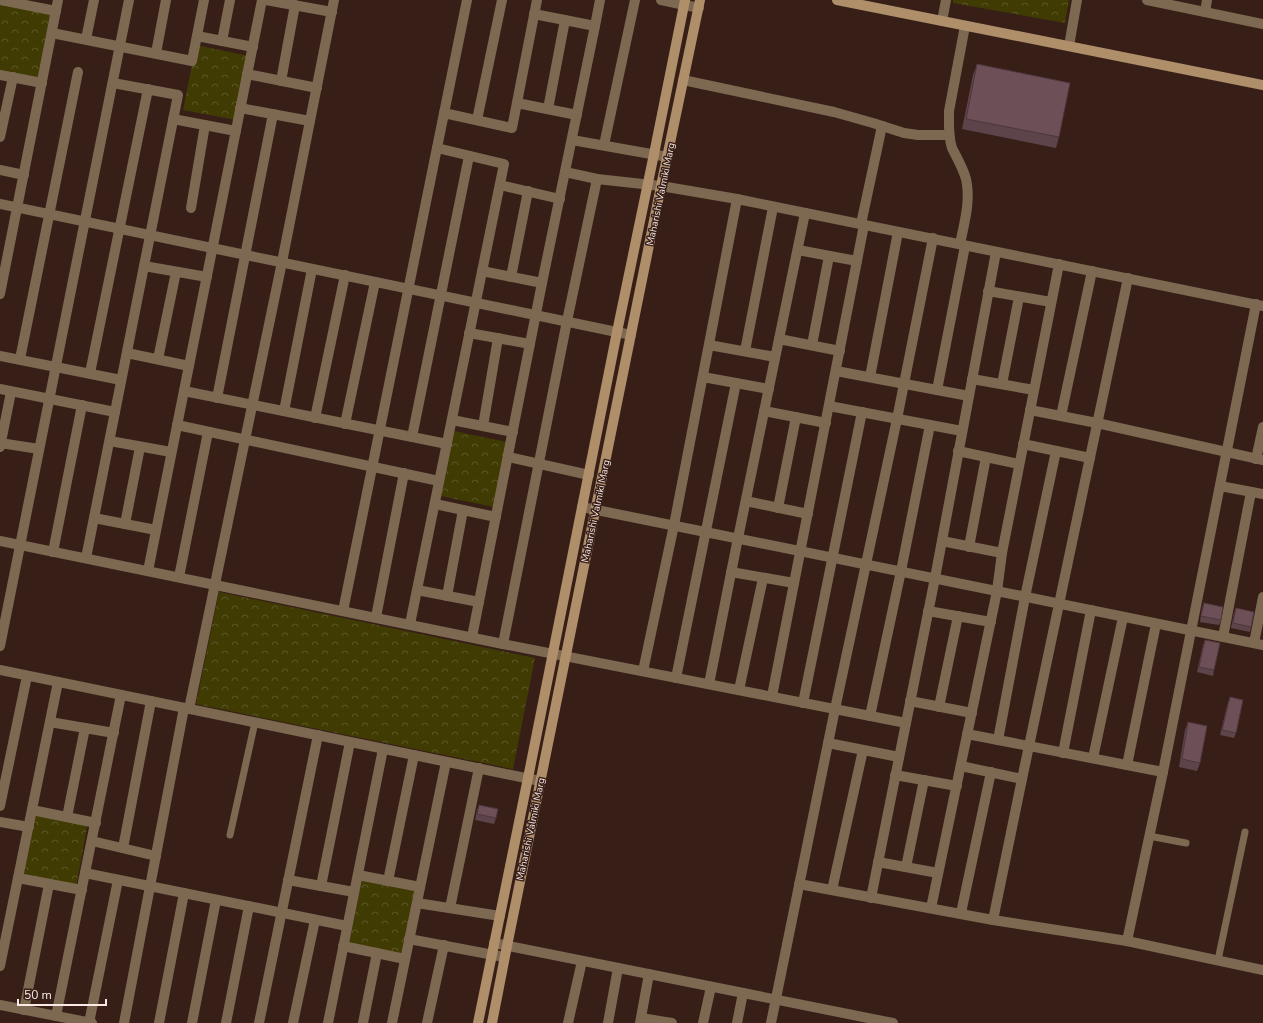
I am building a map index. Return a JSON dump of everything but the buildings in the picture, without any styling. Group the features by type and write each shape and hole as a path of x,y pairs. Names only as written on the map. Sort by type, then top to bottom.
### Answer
{"street":[{"path":"0,0 25,2 56,11"},
{"path":"0,294 58,0"},
{"path":"86,40 94,0"},
{"path":"0,646 129,0"},
{"path":"156,53 166,0"},
{"path":"52,33 192,61 204,0"},
{"path":"222,41 230,0"},
{"path":"148,571 262,0"},
{"path":"266,0 332,12"},
{"path":"124,1023 156,856 282,262 334,0"},
{"path":"344,611 467,0"},
{"path":"477,120 502,0"},
{"path":"444,113 512,128 537,0"},
{"path":"472,637 600,0"},
{"path":"604,145 634,0"},
{"path":"661,0 699,4"},
{"path":"942,21 946,0"},
{"path":"1069,46 1077,0"},
{"path":"1147,0 1175,3 1205,12 1263,24"},
{"path":"1205,12 1207,0"},
{"path":"843,1 1263,85"},
{"name":"Maharishi Valmiki Marg","path":"478,1023 684,3"},
{"name":"Maharishi Valmiki Marg","path":"492,1023 504,957 699,4"},
{"path":"280,81 295,5"},
{"path":"534,14 595,26"},
{"path":"548,109 565,20"},
{"path":"937,390 963,245 967,207 966,180 952,147 949,135 949,111 965,26"},
{"path":"197,36 253,47"},
{"path":"20,360 78,72"},
{"path":"247,74 317,88"},
{"path":"0,75 42,83"},
{"path":"0,137 12,77"},
{"path":"683,80 834,112 904,133 918,135 949,135"},
{"path":"86,558 178,95 113,83"},
{"path":"90,374 148,89"},
{"path":"517,103 577,115"},
{"path":"240,108 310,121"},
{"path":"217,398 273,114"},
{"path":"173,119 236,132"},
{"path":"191,208 205,125"},
{"path":"772,696 826,423 857,261 862,225 882,126"},
{"path":"572,140 668,157"},
{"path":"410,624 504,164 437,148"},
{"path":"412,437 469,156"},
{"path":"0,170 24,175"},
{"path":"565,172 597,179 661,186 737,199 1260,305 1227,452 1163,772 1127,941"},
{"path":"503,644 567,321 597,179"},
{"path":"500,185 560,199"},
{"path":"511,277 528,191"},
{"path":"643,671 674,525 737,199"},
{"path":"0,204 631,335"},
{"path":"745,351 773,206"},
{"path":"709,684 805,213"},
{"path":"870,377 898,232"},
{"path":"771,1023 835,709 897,419 933,238"},
{"path":"798,250 857,261"},
{"path":"871,898 935,578 996,252"},
{"path":"812,345 829,256"},
{"path":"931,908 997,591 1002,553 1059,264"},
{"path":"144,266 206,277"},
{"path":"284,411 312,269"},
{"path":"482,271 542,283"},
{"path":"1061,416 1092,271"},
{"path":"158,359 176,272"},
{"path":"315,418 345,276"},
{"path":"993,920 1128,278"},
{"path":"345,424 375,282"},
{"path":"988,291 1051,302"},
{"path":"1002,384 1019,297"},
{"path":"469,333 530,344"},
{"path":"483,426 498,338"},
{"path":"779,338 840,350"},
{"path":"709,345 775,357"},
{"path":"127,353 189,366"},
{"path":"0,356 122,380"},
{"path":"836,371 969,396"},
{"path":"702,377 769,389"},
{"path":"972,379 1034,390"},
{"path":"676,678 736,383"},
{"path":"0,389 115,412"},
{"path":"184,391 447,444"},
{"path":"11,392 0,444 39,449"},
{"path":"53,552 82,405"},
{"path":"829,406 962,431"},
{"path":"1030,410 1260,460 1263,427"},
{"path":"764,411 826,423"},
{"path":"803,702 862,412"},
{"path":"778,508 796,417"},
{"path":"452,420 513,432"},
{"path":"177,425 439,481"},
{"path":"870,716 930,425"},
{"path":"179,577 208,432"},
{"path":"110,441 171,452"},
{"path":"1023,444 1090,458"},
{"path":"125,524 140,447"},
{"path":"958,451 1019,464"},
{"path":"998,740 1025,597 1056,451"},
{"path":"508,457 589,475"},
{"path":"969,547 986,457"},
{"path":"376,617 404,473"},
{"path":"1220,486 1263,494"},
{"path":"1223,637 1251,492"},
{"path":"746,501 808,514"},
{"path":"435,504 496,516"},
{"path":"582,506 1258,644 1263,602"},
{"path":"447,596 463,510"},
{"path":"94,518 156,530"},
{"path":"0,541 503,644 906,723"},
{"path":"942,541 1002,553"},
{"path":"731,572 794,583"},
{"path":"739,690 763,578"},
{"path":"417,590 479,602"},
{"path":"1063,753 1091,610"},
{"path":"928,611 990,622"},
{"path":"939,707 958,616"},
{"path":"1093,758 1123,617"},
{"path":"1128,765 1156,624"},
{"path":"0,670 540,781"},
{"path":"0,806 27,676"},
{"path":"0,966 58,682"},
{"path":"56,1016 121,695"},
{"path":"123,848 150,701"},
{"path":"910,701 972,713"},
{"path":"50,722 114,733"},
{"path":"67,817 84,728"},
{"path":"967,734 1163,772"},
{"path":"259,1023 318,735"},
{"path":"321,886 350,742"},
{"path":"828,743 899,757"},
{"path":"328,1023 384,749"},
{"path":"832,890 863,750"},
{"path":"388,880 414,755"},
{"path":"392,1023 446,762"},
{"path":"961,766 1022,779"},
{"path":"450,908 479,768"},
{"path":"961,913 991,772"},
{"path":"895,775 956,786"},
{"path":"906,867 924,780"},
{"path":"32,810 96,823"},
{"path":"0,822 28,827"},
{"path":"92,841 156,856"},
{"path":"878,862 938,873"},
{"path":"85,873 347,926"},
{"path":"358,875 420,887"},
{"path":"18,878 82,890"},
{"path":"0,1005 90,1023 118,880"},
{"path":"288,880 354,892"},
{"path":"24,1010 49,884"},
{"path":"799,884 993,920 1127,941 1263,970"},
{"path":"159,1023 184,893"},
{"path":"192,1023 216,900"},
{"path":"417,903 500,916"},
{"path":"226,1023 249,906"},
{"path":"293,1023 315,920"},
{"path":"409,939 504,957"},
{"path":"494,943 893,1023"},
{"path":"343,946 405,959"},
{"path":"427,1023 444,946"},
{"path":"363,1023 377,953"},
{"path":"568,1023 582,961"},
{"path":"608,1023 618,968"},
{"path":"649,974 640,1020 672,1023"},
{"path":"703,1023 711,987"},
{"path":"737,1023 743,993"}],"lane":[{"path":"230,835 255,722"},
{"path":"1218,960 1245,832"},
{"path":"1149,836 1186,843"}],"green space":[{"path":"953,0 1069,0 1065,23 953,3"},
{"path":"0,3 51,14 38,78 0,71"},
{"path":"196,45 249,56 236,120 183,110"},
{"path":"454,431 507,442 494,507 441,496"},
{"path":"219,592 535,658 513,769 196,704"},
{"path":"36,812 88,822 76,887 23,877"},
{"path":"362,879 415,889 402,954 349,944"}]}
